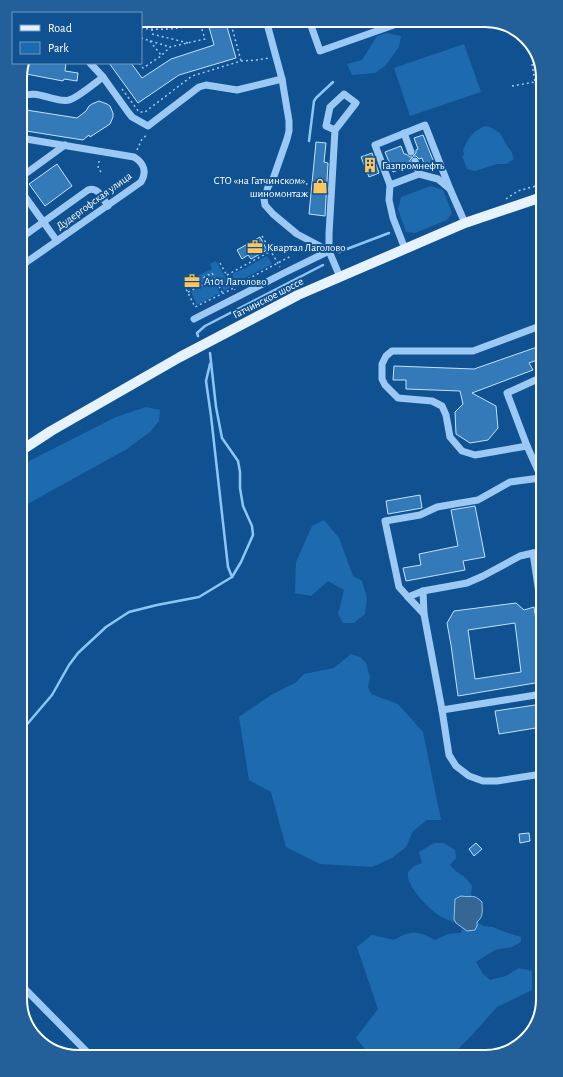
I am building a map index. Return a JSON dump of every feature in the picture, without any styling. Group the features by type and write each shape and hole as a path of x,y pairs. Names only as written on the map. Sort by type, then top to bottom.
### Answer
{"main road":[{"name":"Гатчинское шоссе","path":"27,447 51,431 180,357 298,296 465,223 536,199"}],"street":[{"path":"268,27 282,79 289,121 289,131 273,179 268,187 264,199 265,205 273,214 297,234 329,251"},
{"path":"311,27 320,51 388,27"},
{"path":"91,64 128,112 148,126 199,87 206,85 237,90 282,79"},
{"path":"27,94 34,93 58,100 68,101 76,97 102,77"},
{"path":"336,130 326,126 330,108 344,94 356,103 336,130 329,251 340,277"},
{"path":"405,249 393,218 389,200 390,185 375,145 425,125 465,223"},
{"path":"404,134 411,152"},
{"name":"Дудергофская улица","path":"27,139 134,157 143,164 144,172 144,177 141,182 27,262"},
{"path":"27,173 65,145"},
{"path":"414,161 420,174"},
{"path":"390,185 420,174 438,179 450,189"},
{"path":"27,234 91,188 95,189 99,193 108,206"},
{"path":"27,199 57,241"},
{"path":"194,319 329,251"},
{"path":"527,446 475,455 462,451 450,437 446,415 442,406 432,401 398,398 385,385 382,379 382,364 386,356 392,351 473,351 536,327"},
{"path":"536,380 507,393 536,468"},
{"path":"424,614 399,587 385,520 420,515 437,507 478,500 510,482 536,479"},
{"path":"533,553 536,573"},
{"path":"408,597 423,591 467,583 520,556 536,553"},
{"path":"423,591 424,614 449,755 456,766 469,776 483,781 497,781 536,775"},
{"path":"442,710 536,695"},
{"path":"27,991 85,1050"}],"path":[{"path":"142,28 189,27"},
{"path":"142,38 170,47 205,40 201,27"},
{"path":"232,27 241,61"},
{"path":"152,29 152,34 190,43"},
{"path":"150,41 161,56"},
{"path":"140,64 143,68 161,56 170,47"},
{"path":"119,86 139,112 145,112 192,76 241,61 257,60 276,56"},
{"path":"532,64 536,86"},
{"path":"512,86 535,82"},
{"path":"134,157 142,139 151,132"},
{"path":"99,161 98,168 101,172"},
{"path":"518,191 536,186"},
{"path":"262,236 284,273"},
{"path":"227,275 271,251"},
{"path":"184,285 196,307 223,294 232,289 233,286 291,256"},
{"path":"220,264 239,296"},
{"path":"199,280 212,274 227,302"},
{"path":"188,292 215,279"}],"green space":[{"path":"151,27 171,27 151,28"},
{"path":"387,33 401,36 399,47 385,66 375,73 352,75 347,64 362,60 377,36"},
{"path":"464,44 481,92 410,116 394,68"},
{"path":"485,126 490,127 500,133 514,159 506,164 497,164 475,171 467,169 462,156 464,155 463,150 471,135"},
{"path":"431,186 443,190 452,213 447,220 415,233 406,232 398,209 401,197"},
{"path":"267,256 272,264 235,283 232,277 234,273"},
{"path":"216,261 231,287 224,291 216,277 201,284 197,276 212,269 210,264"},
{"path":"214,281 220,293 197,305 191,292"},
{"path":"146,407 160,410 159,421 150,432 127,449 27,504 27,463 116,417"},
{"path":"324,520 339,538 353,576 362,581 367,598 365,614 354,623 343,623 338,614 344,590 328,581 311,596 295,593 296,562 312,526"},
{"path":"351,654 360,657 366,663 370,678 368,687 371,694 398,704 423,732 441,820 427,820 413,831 406,847 392,858 372,867 320,864 286,847 271,792 249,780 239,717 271,695 295,683 304,674 334,668"},
{"path":"434,843 444,843 455,850 456,858 450,865 466,878 472,886 471,896 461,896 454,903 454,919 456,923 433,911 413,889 408,878 408,872 414,866 422,863 419,852"},
{"path":"477,922 483,926 493,927 521,937 521,942 512,947 495,950 476,962 483,974 490,980 506,976 519,968 532,971 532,990 497,1007 457,1050 366,1050 356,1038 378,1009 357,947 372,935 394,940 410,933 419,933 435,940 448,934 461,933 462,928 467,931"}],"shaded area":[{"path":"461,896 474,897 482,902 482,915 477,922 475,930 467,931 456,923 454,919 455,899"}],"building":[{"path":"209,27 227,27 236,58 179,75 138,103 110,64 132,64 142,78 171,59 214,45"},
{"path":"29,64 66,64 65,71 78,73 77,81 64,79 63,81 27,74"},
{"path":"99,101 107,104 110,106 113,117 110,124 90,137 89,135 83,140 27,131 27,110 77,118 92,104"},
{"path":"423,135 435,165 426,169 422,158 419,159 416,156 413,156 418,149 414,138"},
{"name":"СТО «на Гатчинском», шиномонтаж","path":"316,142 326,143 324,162 328,163 325,216 309,214"},
{"path":"401,146 404,154 413,157 407,164 408,166 393,172 385,152"},
{"name":"Газпромнефть","path":"372,153 379,173 369,177 361,157"},
{"path":"57,164 72,186 45,206 29,184"},
{"name":"Квартал Лаголово","path":"260,237 267,250 251,259 248,255 242,259 237,250"},
{"path":"536,347 536,360 529,363 533,370 472,393 496,406 498,428 488,440 470,443 456,434 455,412 463,404 460,391 406,389 406,380 393,380 394,366 474,369"},
{"path":"420,495 422,508 388,514 386,501"},
{"path":"475,506 485,557 463,561 465,570 406,581 403,568 421,565 419,554 458,546 451,510"},
{"path":"516,603 524,610 534,607 536,619 536,683 458,696 447,623 454,611","holes":["515,623 521,672 475,679 468,630"]},
{"path":"536,705 536,728 499,734 495,711"},
{"path":"529,833 530,841 520,843 519,834"},
{"path":"476,843 482,849 474,856 469,849"}],"waterway":[{"path":"309,141 314,101 333,82"},
{"path":"339,252 389,233"},
{"path":"198,336 197,333 205,326 323,265"},
{"path":"27,724 52,695 69,665 78,653 106,627 129,612 199,597 232,577 241,562 253,535 252,526 243,506 238,461 222,438 216,407 210,353"},
{"path":"210,364 206,381 228,567 232,577"}],"place":[{"name":"Газпромнефть","path":"370,165"},
{"name":"СТО «на Гатчинском», шиномонтаж","path":"320,186"},
{"name":"Квартал Лаголово","path":"255,247"},
{"name":"А101 Лаголово","path":"192,281"}]}
